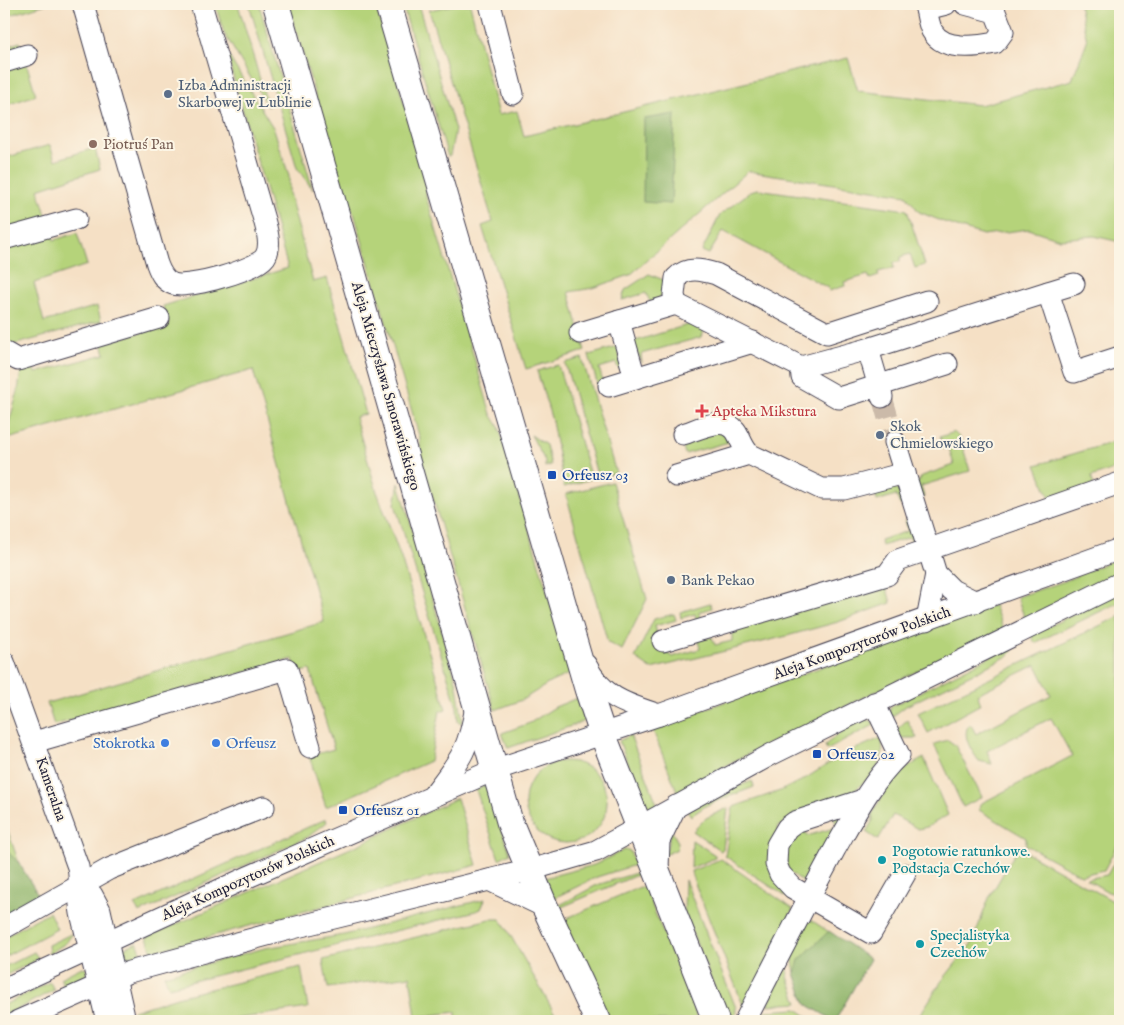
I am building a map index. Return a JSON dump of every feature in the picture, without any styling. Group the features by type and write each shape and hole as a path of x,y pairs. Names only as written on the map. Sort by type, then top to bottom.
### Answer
{"main road":[{"name":"Aleja Mieczysława Smorawińskiego","path":"276,4 412,473 494,770 510,823 530,870"},
{"path":"388,4 512,432 603,735 716,1021"},
{"path":"530,870 545,907 598,1021"}],"street":[{"path":"83,4 157,264 162,276 168,282 182,286 252,267 264,259 268,247 267,230 201,4"},
{"path":"490,4 513,94"},
{"path":"932,6 931,30 938,39 949,44 979,47 995,43 1003,32 995,12 965,4"},
{"path":"4,62 28,55"},
{"path":"4,239 76,219"},
{"path":"676,304 674,295 676,278 685,272 699,270 716,274 827,333 927,301"},
{"path":"580,333 676,304 801,367 868,349 1074,284"},
{"path":"1041,294 1074,372 1120,358"},
{"path":"4,352 18,360 159,318"},
{"path":"619,321 635,378"},
{"path":"609,386 753,342"},
{"path":"868,349 881,391"},
{"path":"801,367 802,377 839,398 881,391 947,364"},
{"path":"683,434 720,423 727,424 735,430 741,445 749,454 822,489 844,489 905,473"},
{"path":"895,442 936,574 952,590 976,602"},
{"path":"676,476 749,454"},
{"path":"663,641 887,575 898,560 1120,483"},
{"name":"Aleja Kompozytorów Polskich","path":"4,989 98,945 494,770 603,735 1120,549"},
{"path":"927,620 936,574"},
{"path":"18,1021 106,981 242,940 530,870 596,851 742,769 1120,583"},
{"path":"576,648 599,687 610,696 659,715"},
{"name":"Kameralna","path":"4,662 13,713 34,742 78,867 81,885 92,895 100,910 98,945 106,981"},
{"path":"34,742 287,669 310,747"},
{"path":"746,1021 808,897 863,800 882,772 899,755 874,703"},
{"path":"432,796 461,759 468,743 476,706"},
{"path":"863,800 795,822 781,837 776,854 780,874 793,888 871,933 905,874"},
{"path":"658,874 659,842 676,806"},
{"path":"4,928 109,869 264,807"},
{"path":"488,880 545,907"},
{"path":"106,981 107,1021"},
{"path":"106,981 125,1021"}],"green space":[{"path":"4,4 46,4 4,17"},
{"path":"215,4 238,4 268,107 224,33"},
{"path":"249,4 259,4 313,190 297,168"},
{"path":"288,4 375,4 427,182 426,196 491,414 499,427 571,673 551,682 522,700 495,710 420,454 420,439 354,213 347,202"},
{"path":"402,4 418,4 455,130 450,156 448,157"},
{"path":"459,4 470,4 498,115 517,111 524,136 848,58 858,91 980,105 1072,80 1087,41 1079,4 1120,4 1120,242 1094,236 1060,239 1029,229 983,235 919,212 906,195 748,171 630,275 593,288 569,292 585,351 526,369 482,226 493,222 429,10"},
{"path":"20,42 36,95 4,106 4,47"},
{"path":"226,52 274,129 289,176 289,193 313,282 327,278 366,414 355,417 376,489 401,558 446,709 440,711 430,761 326,807 309,756 334,749 310,670 297,673 293,659 54,725 47,703 324,622 253,370 4,440 18,391 21,370 25,365 33,363 36,373 105,354 102,343 169,325 163,306 288,268"},
{"path":"675,114 671,204 643,202 644,119"},
{"path":"50,145 55,160 95,148 100,169 38,189 54,240 77,233 87,265 34,283 44,322 97,306 101,321 13,345 4,341 4,158"},
{"path":"757,189 907,210 925,265 915,268 910,254 900,257 900,261 893,263 894,268 878,272 879,276 870,279 868,275 844,282 845,286 829,291 828,288 723,231 709,254 702,251 720,215 751,191"},
{"path":"649,274 666,281 660,299 650,302 646,293 622,300 625,290"},
{"path":"697,322 704,330 702,337 641,354 642,363 632,342"},
{"path":"618,347 622,370 618,368 616,363 599,368 605,389 599,390 589,355"},
{"path":"582,358 616,473 598,478 565,363"},
{"path":"558,365 591,479 564,487 552,421 537,371"},
{"path":"717,430 727,435 729,442 685,454 681,441"},
{"path":"954,432 960,438 970,471 921,486 924,497 921,497 917,484 922,476 954,465 949,448 944,449 940,437"},
{"path":"531,435 546,445 551,465 545,467 545,461"},
{"path":"1120,440 1120,467 1091,477 1094,485 1050,498 1036,465"},
{"path":"612,482 647,599 622,650 608,643 566,494"},
{"path":"399,483 456,680 463,723 458,722 457,707 395,504"},
{"path":"892,486 900,492 902,505 900,505 896,495 877,501 874,492"},
{"path":"905,520 909,521 916,544 913,547 910,537 882,546 880,540 908,531"},
{"path":"1120,557 1120,573 1025,619 1017,597 1065,581"},
{"path":"886,585 891,603 838,622 651,669 635,658 654,619 674,614 676,620 655,626 661,648 672,657 700,649 698,640 712,637 715,645 732,641 732,630"},
{"path":"1120,592 1120,602 1035,643 1031,635"},
{"path":"710,603 712,608 699,612 702,622 697,622 695,614 681,618 680,612"},
{"path":"994,605 1003,629 730,763 678,794 652,728"},
{"path":"1120,616 1120,840 1104,870 1081,875 1026,845 1026,838 979,810 980,804 1072,756 1051,718 987,751 992,764 979,761 968,743 966,734 969,725 971,725 976,734 1051,695 1036,665 977,694 981,704 928,733 918,713"},
{"path":"1011,646 1012,652 1008,656 906,706 889,719 890,707"},
{"path":"577,698 585,720 583,722 508,748 502,733 530,723 555,707"},
{"path":"863,719 872,721 874,725 827,750 825,745 851,724"},
{"path":"907,720 917,738 902,738 896,730"},
{"path":"630,735 658,806 647,812 619,741"},
{"path":"881,738 882,755 875,770 863,783 829,805 778,827 791,900 725,856 733,807 780,791 803,780 842,755"},
{"path":"948,740 955,745 982,797 963,807 934,744"},
{"path":"924,758 948,815 927,827 918,829 893,815 878,840 866,832 873,820 872,815 887,788 906,769"},
{"path":"566,761 582,764 595,773 604,786 607,802 604,818 595,831 582,840 566,843 550,840 537,831 528,818 525,802 528,786 537,773 550,764"},
{"path":"752,781 754,787 707,805 691,816 687,810 705,799"},
{"path":"483,786 487,787 510,853 499,859 476,790"},
{"path":"457,798 477,865 152,952 147,937 360,844"},
{"path":"728,808 723,849 721,851 693,831 706,818"},
{"path":"833,815 844,818 810,878 802,881 789,872 783,852 797,828 804,825 807,836 837,827"},
{"path":"326,819 327,822 308,837 139,913 135,905"},
{"path":"4,820 19,863 4,848"},
{"path":"671,830 678,842 677,849 665,855"},
{"path":"692,840 715,855 715,858 691,868"},
{"path":"4,848 19,863 39,896 4,915"},
{"path":"626,849 630,851 635,865 597,877 552,899 545,879 594,865"},
{"path":"1022,850 1120,905 1120,1010 1115,1021 916,1021 941,982 972,943 989,898 1015,853"},
{"path":"1120,852 1120,895 1108,892 1086,879 1107,875"},
{"path":"721,859 793,909 745,1010 691,871"},
{"path":"636,873 637,875 557,909 556,907 597,885"},
{"path":"685,880 736,1008 735,1020 727,1018 684,913"},
{"path":"640,887 645,888 699,1021 607,1021 563,925 567,918"},
{"path":"485,899 481,909 476,911 169,987 164,975 265,948 344,935"},
{"path":"49,912 57,929 4,957 6,950 4,937"},
{"path":"490,919 500,919 504,924 559,1021 456,1021 456,1012 416,1017 410,976 328,988 323,960"},
{"path":"811,920 870,959 835,1021 806,1004 795,973 792,954 807,923"},
{"path":"829,931 870,959 835,1021 806,1004 795,973 799,960"},
{"path":"73,933 66,943 49,954 48,945"},
{"path":"137,942 142,954 121,958 120,950"},
{"path":"34,952 39,959 4,976 4,967"},
{"path":"787,962 788,977 798,1003 768,1005"},
{"path":"82,967 87,968 87,975 64,986 60,978"},
{"path":"301,967 308,1008 221,1021 136,1021 133,1011 177,997"},
{"path":"50,982 54,990 4,1016 4,1005"},
{"path":"797,1009 815,1021 760,1021 765,1011"}],"tunnel":[{"path":"882,397 895,442"}],"place":[{"name":"Izba Administracji Skarbowej w Lublinie","path":"168,94"},
{"name":"Piotruś Pan","path":"93,144"},
{"name":"Apteka Mikstura","path":"702,411"},
{"name":"Skok Chmielowskiego","path":"880,435"},
{"name":"Orfeusz 03","path":"552,475"},
{"name":"Bank Pekao","path":"671,580"},
{"name":"Stokrotka","path":"165,743"},
{"name":"Orfeusz","path":"216,743"},
{"name":"Orfeusz 02","path":"817,754"},
{"name":"Orfeusz 01","path":"343,810"},
{"name":"Pogotowie ratunkowe. Podstacja Czechów","path":"882,860"},
{"name":"Specjalistyka Czechów","path":"920,944"}]}
